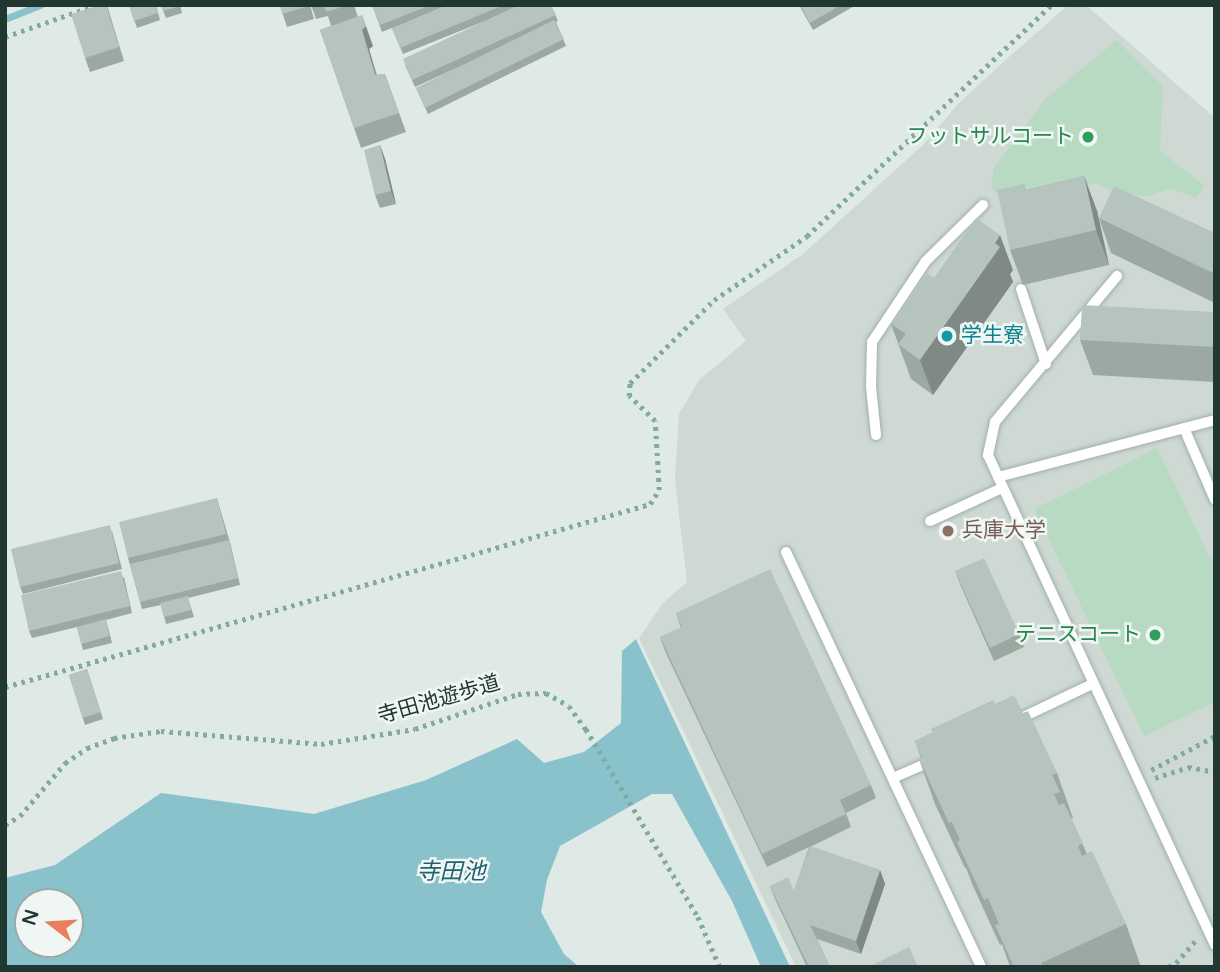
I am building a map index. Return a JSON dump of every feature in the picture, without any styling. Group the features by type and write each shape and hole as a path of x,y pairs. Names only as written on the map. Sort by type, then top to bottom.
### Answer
{"lane":[{"path":"876,435 870,387 872,342 926,261 983,205"},
{"path":"1117,276 995,422 988,455 1215,946"},
{"path":"1021,289 1046,364"},
{"path":"930,521 1000,482 1215,420"},
{"path":"1184,428 1215,500"},
{"path":"786,552 981,967"},
{"path":"1006,725 1094,683"},
{"path":"893,778 939,758"}],"path":[{"path":"5,37 96,5"},
{"path":"5,687 650,504 659,490 655,421 629,396 628,389 634,378 714,300 807,236 1051,5"},
{"name":"寺田池遊歩道","path":"5,825 20,816 65,763 87,748 114,738 161,731 321,744 415,729 531,691 546,693 563,700 586,729 698,917 720,967"},
{"path":"1139,781 1215,736"},
{"path":"1139,781 1188,767 1215,772"},
{"path":"1168,967 1176,963 1206,929"}],"shaded area":[{"name":"兵庫大学","path":"1068,5 1086,5 1215,118 1215,967 796,967 639,638 663,603 687,582 675,480 679,414 699,380 746,341 723,309 803,254 924,144 958,104"}],"green space":[{"name":"フットサルコート","path":"1117,40 1163,86 1160,151 1205,186 1196,198 1170,188 1150,196 1117,194 1095,183 1019,213 991,188 994,168 1045,99"},
{"name":"テニスコート","path":"1157,448 1215,568 1215,702 1144,736 1034,509"}],"water":[{"name":"寺田池","path":"636,639 790,967 761,967 732,901 672,794 652,794 560,846 547,880 541,912 564,954 579,967 5,967 5,878 55,865 161,793 314,814 426,780 517,739 544,763 584,752 621,723 622,651"}],"building":[{"path":"106,5 119,47 85,58 71,14"},
{"path":"129,5 155,5 158,13 134,21"},
{"path":"161,5 179,5 180,6 163,11"},
{"path":"280,5 309,5 309,6 282,14"},
{"path":"324,5 349,5 326,12"},
{"path":"372,5 431,5 380,25"},
{"path":"447,5 504,5 400,48 392,28"},
{"path":"519,5 551,5 556,15 412,80 403,59"},
{"path":"800,5 841,5 810,23"},
{"path":"362,15 366,26 362,30 375,75 385,74 399,113 354,128 320,30"},
{"path":"554,20 564,39 425,108 416,88"},
{"path":"380,145 391,191 375,195 364,150"},
{"path":"1084,176 1096,230 1010,250 997,190 1024,184 1026,190"},
{"path":"1114,186 1215,233 1215,274 1099,218"},
{"path":"976,218 1000,235 994,242 1000,247 920,360 898,344 906,334 891,324 927,273 934,278"},
{"path":"1082,305 1215,312 1215,347 1080,340"},
{"path":"217,498 226,534 128,558 119,522"},
{"path":"110,525 119,563 20,587 11,549"},
{"path":"229,540 238,578 140,602 130,564"},
{"path":"984,558 1019,634 990,648 955,571"},
{"path":"770,569 871,785 840,800 846,814 762,854 660,637 682,627 676,613"},
{"path":"121,571 130,606 29,631 21,595"},
{"path":"188,596 191,610 164,617 160,603"},
{"path":"106,619 109,636 81,644 77,627"},
{"path":"87,669 101,712 83,718 69,675"},
{"path":"1014,695 1023,713 1028,711 1057,773 1052,775 1060,792 1054,794 1059,805 1064,803 1083,843 1078,846 1082,856 1092,851 1126,924 1041,963 1043,967 1014,967 995,925 999,924 988,898 984,900 957,842 960,840 952,822 949,823 919,759 922,758 915,741 933,733 931,729 993,700 995,704"},
{"path":"810,846 880,870 856,941 810,925 830,967 809,967 770,886 788,877 794,891"},
{"path":"909,947 918,967 869,967"}],"waterway":[{"path":"5,19 40,5"}],"place":[{"name":"フットサルコート","path":"1088,137"},
{"name":"学生寮","path":"947,336"},
{"name":"兵庫大学","path":"948,531"},
{"name":"テニスコート","path":"1155,635"}]}
